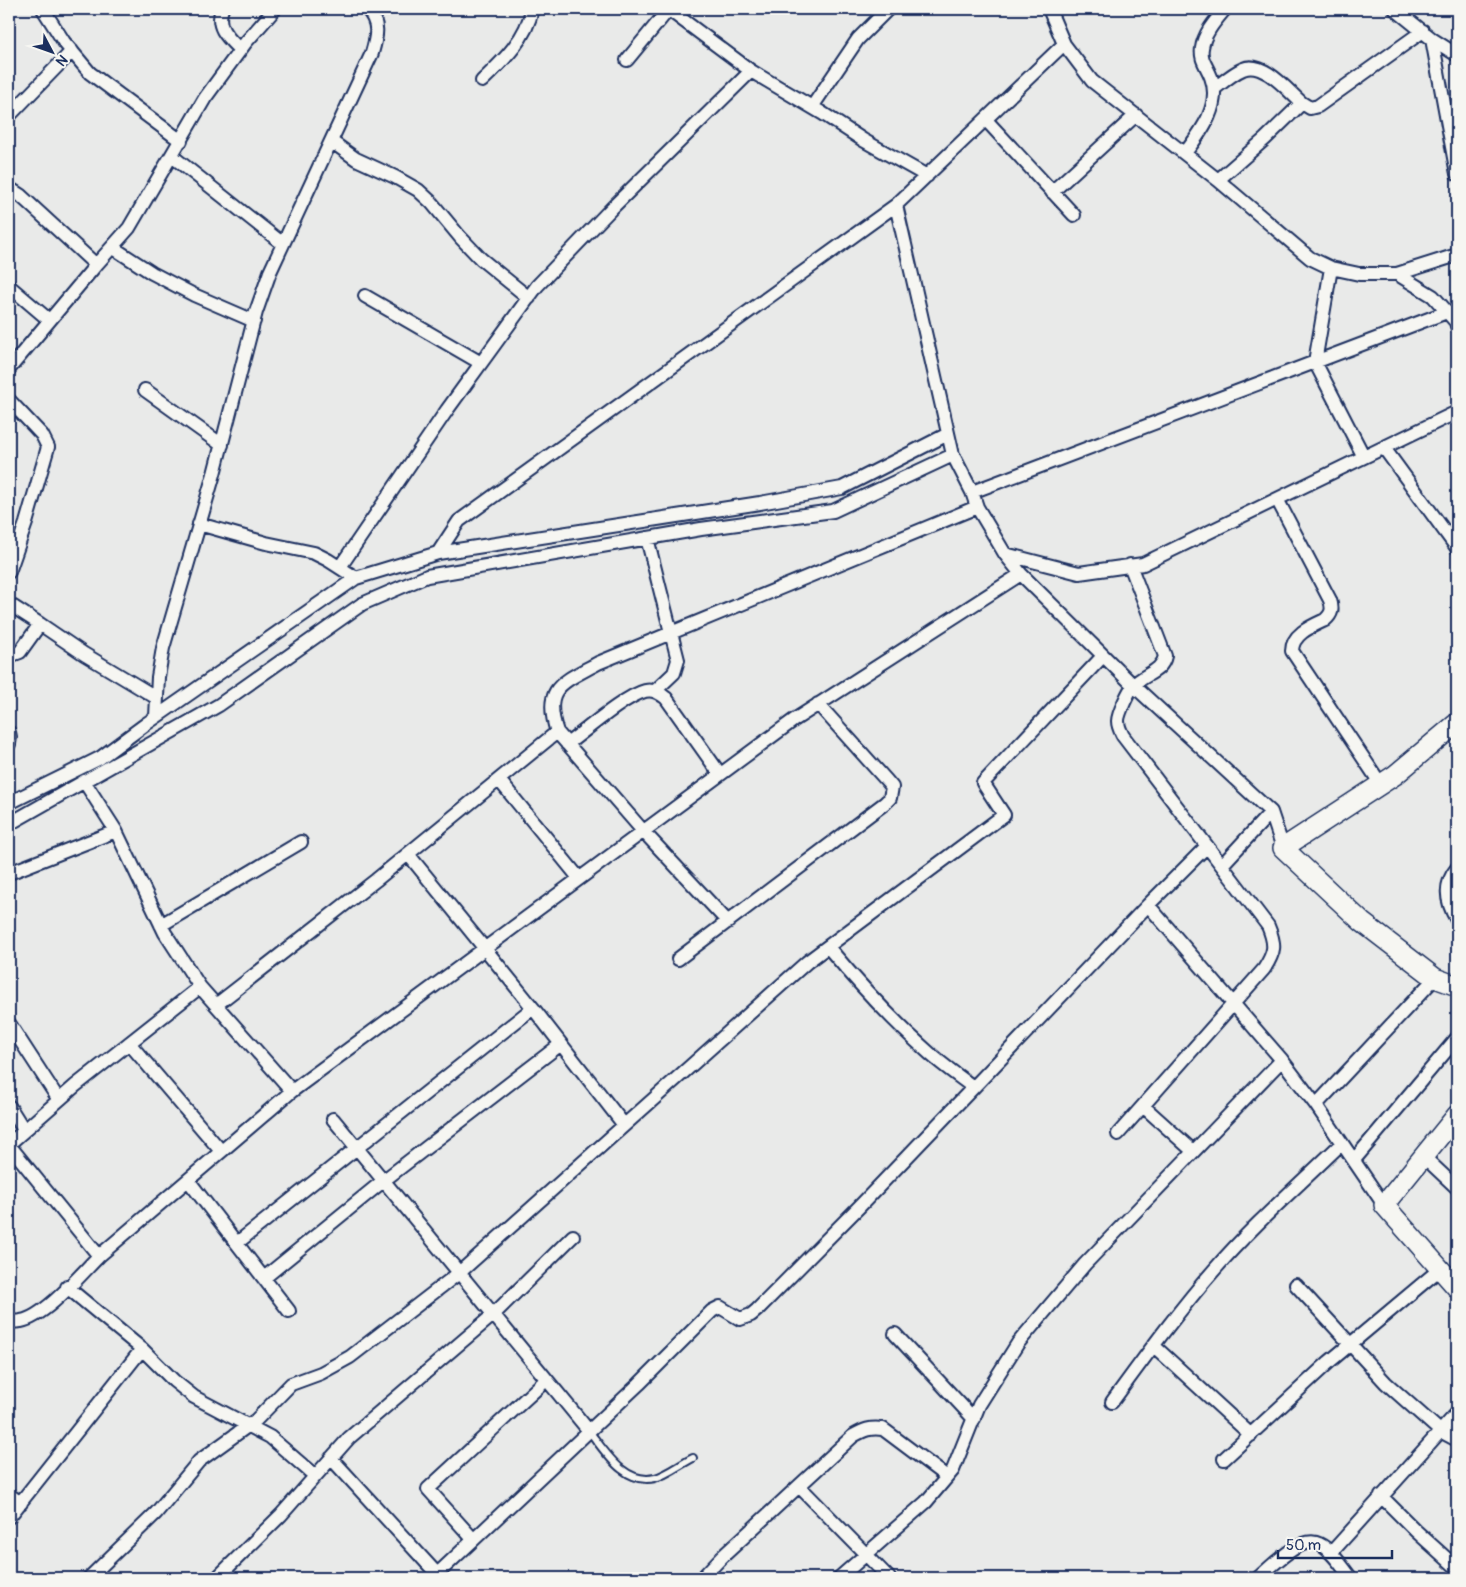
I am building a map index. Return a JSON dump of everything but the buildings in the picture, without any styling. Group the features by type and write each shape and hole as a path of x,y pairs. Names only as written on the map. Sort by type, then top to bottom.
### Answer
{"main road":[{"path":"1457,724 1395,775 1283,848 1362,922 1435,978 1457,986"},
{"path":"1457,1115 1384,1204 1457,1288"}],"street":[{"path":"43,9 90,73 181,141"},
{"path":"222,9 220,24 223,32 240,50"},
{"path":"9,370 128,228 205,98 240,50 275,9"},
{"path":"156,717 163,648 222,445 254,321 270,272 372,53 377,36 374,17 367,9"},
{"path":"482,81 499,65 524,33 530,20 532,9"},
{"path":"627,60 668,9 751,71 863,140 927,176"},
{"path":"812,107 858,39 888,9"},
{"path":"1049,9 1064,44 1092,81 1185,153 1310,258 1331,268 1359,274 1397,274 1457,255"},
{"path":"1185,153 1208,121 1214,89 1212,79 1201,55 1202,47 1213,24 1225,9"},
{"path":"1395,9 1427,35 1457,55"},
{"path":"1214,89 1243,69 1252,66 1266,71 1310,108 1318,106 1427,35"},
{"path":"1427,35 1457,174"},
{"path":"438,552 459,521 896,205 1064,44"},
{"path":"9,116 72,51"},
{"path":"340,567 447,410 537,286 612,208 751,71"},
{"path":"1218,180 1265,139 1302,103"},
{"path":"1052,192 1136,115"},
{"path":"986,120 1074,215"},
{"path":"332,141 356,159 418,190 431,202 481,259 528,298"},
{"path":"172,156 283,244"},
{"path":"9,188 20,195 96,265"},
{"path":"896,205 953,454 978,507 1005,554 1021,574 1133,685 1272,812 1283,848"},
{"path":"112,247 152,273 254,321"},
{"path":"1331,268 1314,362 1364,457"},
{"path":"1397,274 1432,296 1457,326"},
{"path":"9,286 50,320"},
{"path":"365,296 481,363"},
{"path":"972,492 1447,312"},
{"path":"145,390 222,445"},
{"path":"9,400 42,435 48,447 9,572"},
{"path":"1005,554 1079,573 1143,564 1457,412"},
{"path":"9,803 100,758 356,578 438,552 760,503 842,488 948,434"},
{"path":"1384,448 1457,548"},
{"path":"9,824 218,705 362,604 427,576 647,538 833,510 953,454"},
{"path":"1277,499 1332,607 1329,616 1325,620 1296,637 1293,642 1292,651 1380,783"},
{"path":"728,922 643,831 557,732 552,716 552,699 558,688 598,663 978,507"},
{"path":"199,524 266,543 314,553 356,578"},
{"path":"647,538 678,660 674,674 655,691"},
{"path":"1118,1134 1264,969 1274,948 1273,937 1268,926 1123,736 1118,721 1133,685 1161,666 1164,656 1130,566"},
{"path":"9,1321 21,1321 45,1309 99,1256 292,1091 579,878 794,720 1021,574"},
{"path":"9,604 84,654 157,698"},
{"path":"9,656 20,652 40,624"},
{"path":"89,1578 156,1513 199,1461 256,1420 291,1384 321,1373 350,1358 459,1273 807,962 1004,815 983,783 1103,656"},
{"path":"566,744 632,696 646,691 655,691 666,698 720,774"},
{"path":"678,959 890,798 892,787 818,704"},
{"path":"9,732 9,744"},
{"path":"216,1005 408,854 557,732"},
{"path":"499,780 579,878"},
{"path":"84,781 116,832 161,925 200,987 292,1091"},
{"path":"1222,865 1272,812"},
{"path":"9,874 116,832"},
{"path":"161,925 301,842"},
{"path":"331,1458 435,1576 716,1308 720,1307 740,1319 751,1315 1207,846"},
{"path":"408,854 533,1008 624,1125"},
{"path":"1457,868 1448,884 1447,897 1457,920"},
{"path":"1148,905 1282,1060 1316,1105 1384,1204"},
{"path":"828,947 861,986 894,1020 928,1052 972,1087"},
{"path":"1316,1105 1435,978"},
{"path":"99,1256 9,1144 59,1100 200,987"},
{"path":"237,1243 533,1008"},
{"path":"9,1023 59,1100"},
{"path":"1354,1160 1457,1038"},
{"path":"129,1043 221,1152"},
{"path":"264,1278 383,1181 561,1044"},
{"path":"839,1578 926,1502 953,1470 979,1405 1018,1343 1085,1264 1282,1060"},
{"path":"9,1106 24,1130"},
{"path":"1143,1106 1193,1152"},
{"path":"333,1119 589,1431"},
{"path":"1112,1402 1191,1297 1247,1234 1342,1143"},
{"path":"1423,1156 1457,1188"},
{"path":"188,1180 289,1311"},
{"path":"217,1578 281,1515 349,1438 493,1315 573,1236"},
{"path":"1224,1459 1349,1345 1440,1269"},
{"path":"1296,1284 1349,1345 1386,1383 1440,1431 1457,1440"},
{"path":"68,1287 142,1349 174,1381 194,1397 270,1437 315,1476"},
{"path":"895,1334 974,1419"},
{"path":"1154,1346 1251,1435"},
{"path":"9,1517 142,1349"},
{"path":"473,1539 428,1490 546,1380"},
{"path":"1331,1553 1457,1413"},
{"path":"702,1578 722,1557 853,1436 865,1429 883,1429 947,1477"},
{"path":"799,1486 888,1578"},
{"path":"9,1495 21,1503"},
{"path":"1382,1496 1416,1531 1457,1568"},
{"path":"1258,1578 1294,1548 1305,1542 1313,1541 1321,1544 1331,1553 1351,1578"}],"lane":[{"path":"589,1431 612,1460 624,1472 633,1477 642,1479 656,1478 693,1458"}]}
